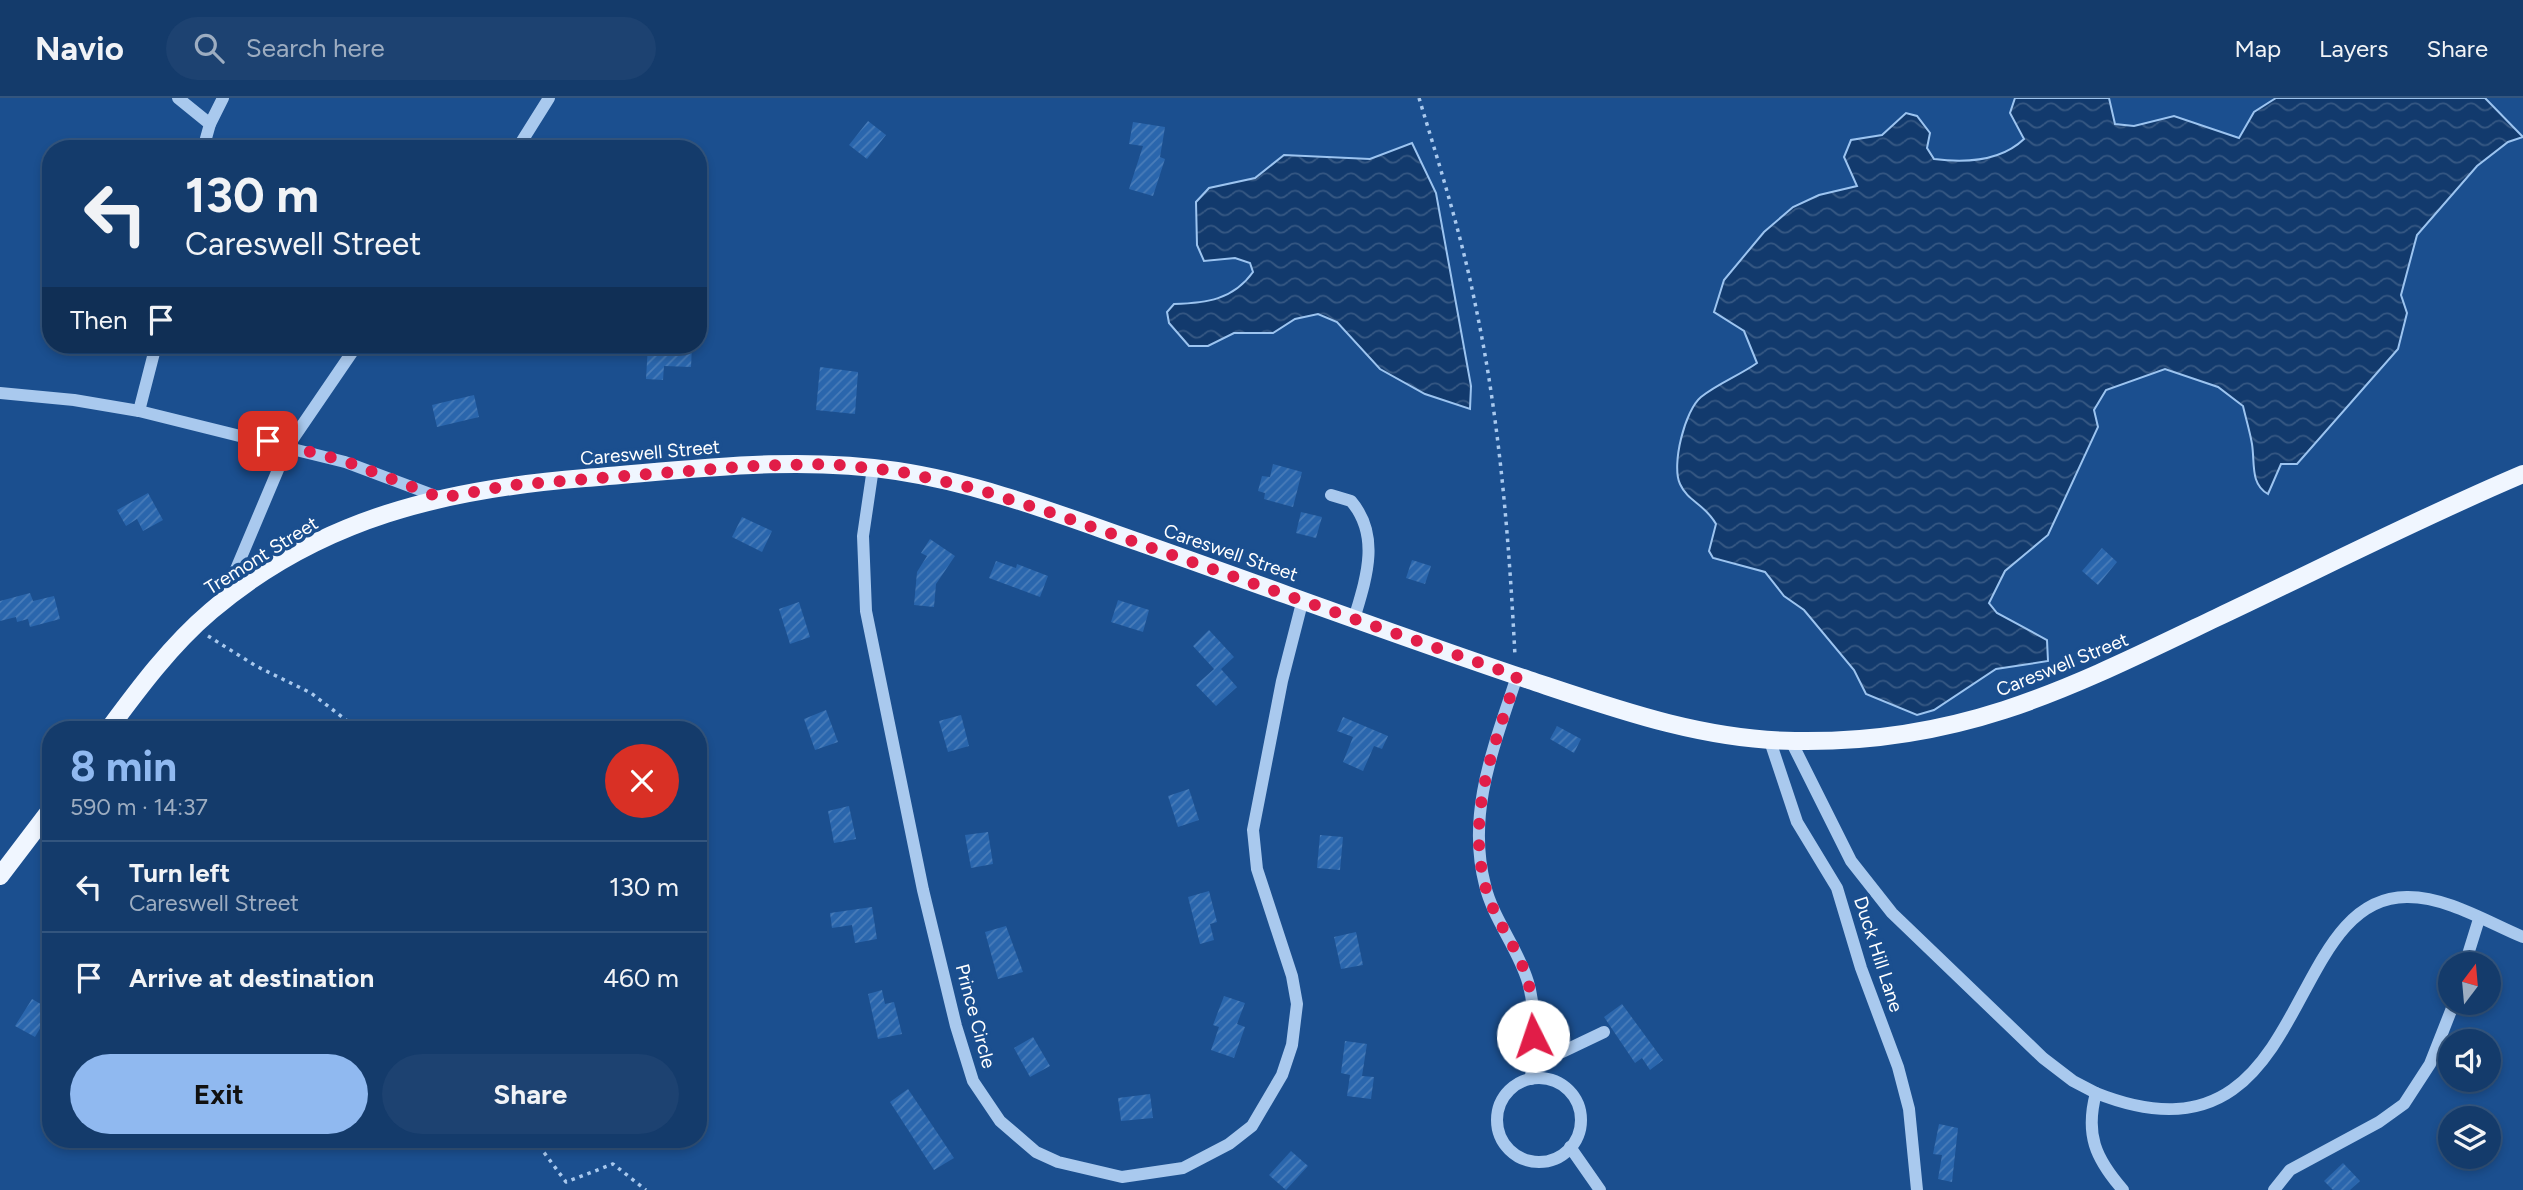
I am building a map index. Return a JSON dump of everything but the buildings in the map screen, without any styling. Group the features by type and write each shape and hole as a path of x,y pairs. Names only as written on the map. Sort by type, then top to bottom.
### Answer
{"main road":[{"name":"Careswell Street","path":"441,498 512,485 750,466 829,464 922,476 996,495 1303,599 1517,676 1660,722 1770,741 1791,741 1865,739 1928,732 2035,702 2109,670 2523,474"},
{"name":"Tremont Street","path":"115,721 151,674 197,625 222,603 276,566 335,533 381,514 441,498"},
{"path":"0,876 42,821"}],"street":[{"path":"178,98 210,124"},
{"path":"206,140 223,98"},
{"path":"523,140 549,98"},
{"path":"139,411 154,354"},
{"path":"222,603 288,446 351,354"},
{"path":"0,393 74,400 139,411 288,446 345,461 441,498"},
{"name":"Prince Circle","path":"873,468 863,536 866,611 923,890 965,1059 973,1081 1000,1121 1036,1152 1068,1166 1122,1177 1182,1168 1230,1144 1252,1126 1282,1075 1292,1045 1297,1004 1292,976 1252,851 1253,830 1282,681 1303,599"},
{"path":"1331,495 1351,501 1366,525 1369,551 1367,576 1354,618"},
{"path":"1517,676 1479,807 1480,855 1494,912 1528,983 1533,1019 1531,1079"},
{"name":"Duck Hill Lane","path":"1770,741 1797,822 1838,888 1861,968 1898,1067 1909,1109 1917,1190"},
{"path":"1791,741 1851,861 1892,913 2043,1058 2073,1081 2131,1106 2161,1110 2193,1107 2220,1097 2262,1062 2299,1006 2340,932 2362,910 2377,902 2405,896 2422,898 2523,937"},
{"path":"2469,952 2479,919"},
{"path":"2274,1190 2290,1170 2379,1122 2404,1104 2431,1064 2449,1015"},
{"path":"1532,1055 1562,1052 1604,1032"},
{"path":"1531,1079 1547,1079 1562,1085 1574,1097 1580,1112 1580,1129 1570,1147 1562,1155 1546,1161 1530,1161 1515,1154 1503,1143 1497,1127 1500,1104 1516,1085 1531,1079"},
{"path":"2096,1093 2090,1117 2092,1141 2123,1190"},
{"path":"1570,1147 1600,1190"}],"path":[{"path":"1419,98 1450,198 1476,308 1493,400 1507,520 1517,676"},
{"path":"197,625 208,636 256,666 311,693 347,721"},
{"path":"541,1148 566,1182"},
{"path":"566,1182 613,1164 646,1190"},
{"path":"564,1190 566,1182"}],"water":[{"path":"2015,98 2109,98 2115,124 2134,126 2174,116 2239,138 2254,112 2276,98 2485,98 2523,137 2508,142 2477,166 2417,235 2401,295 2407,313 2398,349 2297,464 2281,464 2268,494 2258,485 2254,472 2252,444 2243,406 2218,387 2165,369 2106,390 2094,410 2098,427 2048,535 2005,571 1989,603 1997,613 2047,640 2048,661 1996,669 1934,710 1917,715 1866,694 1854,670 1804,610 1784,596 1765,572 1713,558 1709,551 1716,524 1683,490 1678,475 1678,452 1690,413 1701,397 1757,363 1744,331 1714,312 1724,280 1764,232 1793,207 1819,195 1857,186 1844,157 1851,140 1882,135 1906,113 1917,116 1930,133 1927,148 1934,159 1982,159 2015,147 2024,139 2010,113"},
{"path":"1412,143 1436,193 1471,386 1470,409 1425,394 1380,369 1337,322 1318,314 1295,319 1273,333 1234,333 1208,346 1189,346 1169,323 1167,312 1174,304 1208,301 1228,294 1237,289 1253,272 1250,263 1235,258 1204,261 1197,245 1196,202 1209,188 1255,178 1284,155 1370,159"}],"route":[{"path":"268,441 345,461 441,498 512,485 750,466 829,464 897,471 977,489 1058,515 1517,676 1487,769 1479,807 1480,855 1494,912 1528,983 1533,1036"}]}
